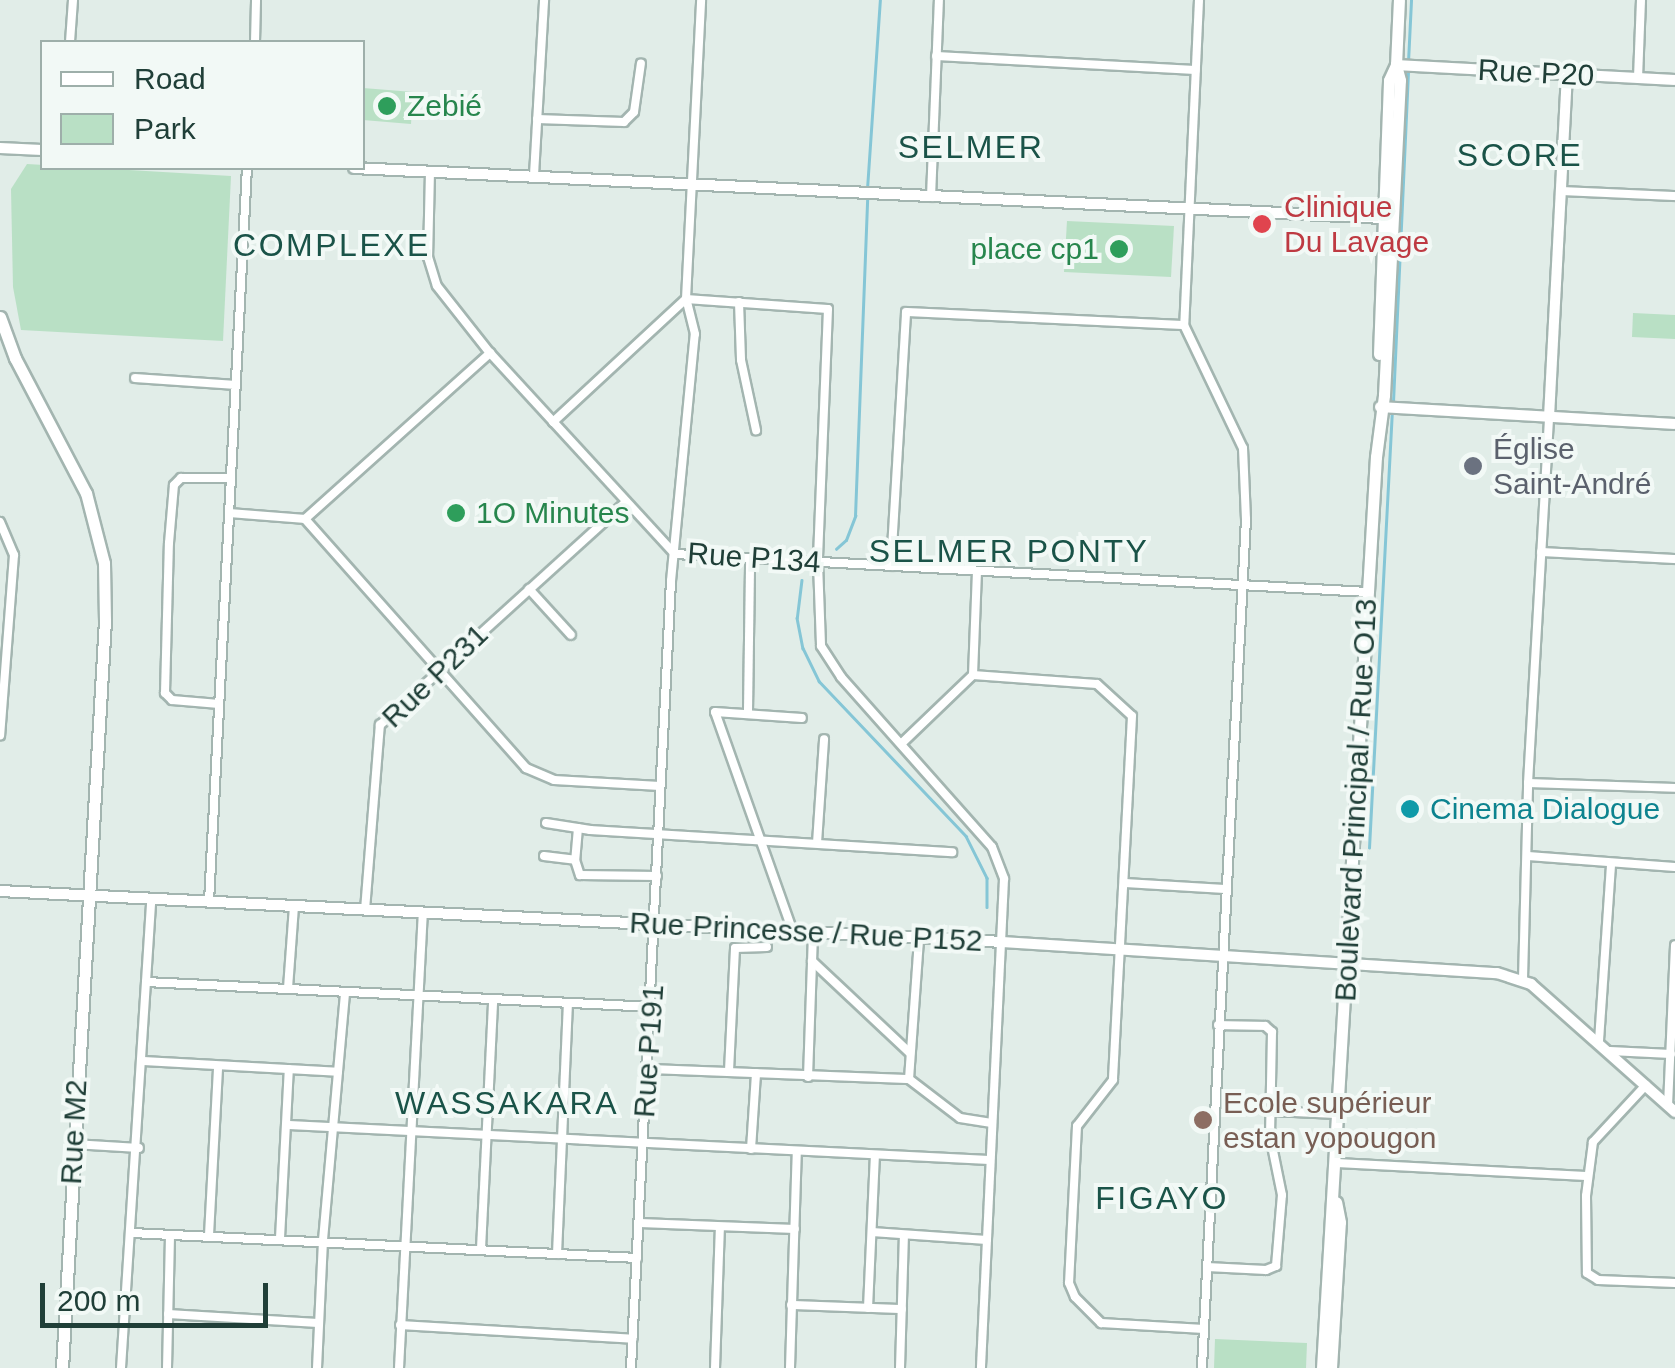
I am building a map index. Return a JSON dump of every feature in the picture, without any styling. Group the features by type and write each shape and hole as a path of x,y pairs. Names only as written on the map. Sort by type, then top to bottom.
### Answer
{"main road":[{"name":"Boulevard Principal / Rue O13","path":"1380,408 1384,395 1400,80 1396,65 1399,0"},
{"name":"Boulevard Principal / Rue O13","path":"1322,1368 1380,408 1389,80 1396,65"},
{"name":"Rue M2","path":"0,317 15,358 86,494 102,542 105,620 62,1368"},
{"name":"Boulevard Principal / Rue O13","path":"1331,1368 1340,1222 1335,1193"}],"street":[{"path":"70,40 72,0"},
{"path":"254,40 256,0"},
{"path":"534,175 544,0"},
{"name":"Rue P191","path":"631,1368 674,554 694,334 686,298 701,0"},
{"path":"930,197 939,0"},
{"path":"1200,0 1184,325 1244,448 1246,519 1202,1368"},
{"path":"1638,78 1641,0"},
{"path":"936,56 1196,70"},
{"path":"537,119 624,122 634,112 641,63"},
{"name":"Rue P20","path":"1396,65 1675,80"},
{"path":"1567,75 1528,783 1523,979 1610,1051 1671,1109"},
{"path":"0,148 40,150"},
{"path":"365,168 1384,218"},
{"path":"209,902 247,170"},
{"name":"Rue P134","path":"430,171 429,268 437,286 490,353 674,554 1368,592"},
{"path":"1560,191 1675,196"},
{"path":"553,422 686,298 828,310 817,619 828,662 998,855 1004,878 981,1368"},
{"path":"738,302 741,360 756,430"},
{"path":"890,566 906,312 1184,325"},
{"path":"305,518 490,353"},
{"path":"135,378 236,384"},
{"path":"1380,408 1675,424"},
{"path":"219,704 172,700 165,693 169,542 174,485 180,478 230,478"},
{"name":"Rue P231","path":"365,910 378,730 438,668 626,502"},
{"path":"230,513 305,518 526,768 540,776 660,786"},
{"path":"0,522 11,542 0,735"},
{"path":"0,548 11,542"},
{"path":"1541,552 1675,559"},
{"path":"748,712 750,560"},
{"path":"902,743 973,675 977,572"},
{"path":"529,588 571,635"},
{"path":"973,675 1097,684 1129,712 1125,884 1112,1086 1077,1126 1069,1283 1075,1297 1101,1323 1204,1329"},
{"path":"793,932 715,712 802,718"},
{"path":"817,844 824,739"},
{"path":"1528,783 1675,788"},
{"path":"546,823 952,852"},
{"path":"578,828 574,860 580,875 657,876"},
{"path":"544,856 574,860"},
{"path":"1528,856 1675,867"},
{"path":"1598,1041 1611,864"},
{"path":"1125,884 1225,889"},
{"name":"Rue Princesse / Rue P152","path":"0,891 1122,948 1497,973 1523,979"},
{"path":"121,1368 151,898"},
{"path":"288,988 294,906"},
{"path":"398,1368 423,914"},
{"path":"808,1077 813,933"},
{"path":"909,1079 919,938"},
{"path":"1671,1109 1675,945"},
{"path":"730,1071 734,948 767,947"},
{"path":"812,961 910,1053"},
{"path":"146,982 653,1007"},
{"path":"317,1368 323,1240 345,993"},
{"path":"480,1249 493,1000"},
{"path":"557,1254 568,1004"},
{"path":"1207,1266 1266,1270 1276,1266 1282,1195 1271,1151 1272,1032 1265,1026 1218,1025"},
{"path":"1610,1051 1672,1054"},
{"path":"143,1061 338,1072"},
{"path":"209,1236 218,1067"},
{"path":"648,1068 909,1079 960,1118 992,1123"},
{"path":"280,1238 289,1126 289,1069"},
{"path":"752,1149 756,1073"},
{"path":"1646,1086 1597,1134 1587,1176 1589,1277 1675,1283"},
{"path":"1271,1111 1338,1114"},
{"path":"289,1126 486,1132 643,1144 989,1160"},
{"path":"73,1144 138,1148"},
{"path":"790,1368 797,1151"},
{"path":"868,1308 875,1156"},
{"path":"1336,1163 1587,1176"},
{"path":"640,1224 795,1229"},
{"path":"715,1368 720,1227"},
{"path":"872,1232 987,1240"},
{"path":"132,1233 637,1258"},
{"path":"167,1368 170,1234"},
{"path":"900,1368 904,1235"},
{"path":"792,1305 902,1310"},
{"path":"168,1314 318,1322"},
{"path":"400,1325 633,1339"}],"green space":[{"name":"Zebié","path":"365,88 413,92 411,124 365,120"},
{"path":"27,164 40,165 40,170 231,176 223,341 21,330 13,287 11,189"},
{"name":"place cp1","path":"1067,221 1174,226 1171,277 1064,272"},
{"path":"1633,313 1675,315 1675,339 1632,337"},
{"path":"1215,1339 1307,1343 1306,1368 1214,1368"}],"waterway":[{"path":"867,189 880,0"},
{"path":"1408,62 1411,0"},
{"path":"1393,402 1408,70"},
{"path":"836,549 846,540 855,516 867,197"},
{"path":"1369,848 1392,410"},
{"path":"802,580 797,618 803,648 819,681 966,836 987,878 987,907"}],"place":[{"name":"Zebié","path":"387,106"},
{"name":"Clinique Du Lavage","path":"1262,224"},
{"name":"place cp1","path":"1119,249"},
{"name":"Église Saint-André","path":"1473,466"},
{"name":"1O Minutes","path":"456,513"},
{"name":"Cinema Dialogue","path":"1410,809"},
{"name":"Ecole supérieur estan yopougon","path":"1203,1120"}],"district":[{"name":"SELMER","path":"971,147"},
{"name":"SCORE","path":"1520,155"},
{"name":"COMPLEXE","path":"332,245"},
{"name":"SELMER PONTY","path":"1009,551"},
{"name":"WASSAKARA","path":"507,1103"},
{"name":"FIGAYO","path":"1162,1198"}]}
